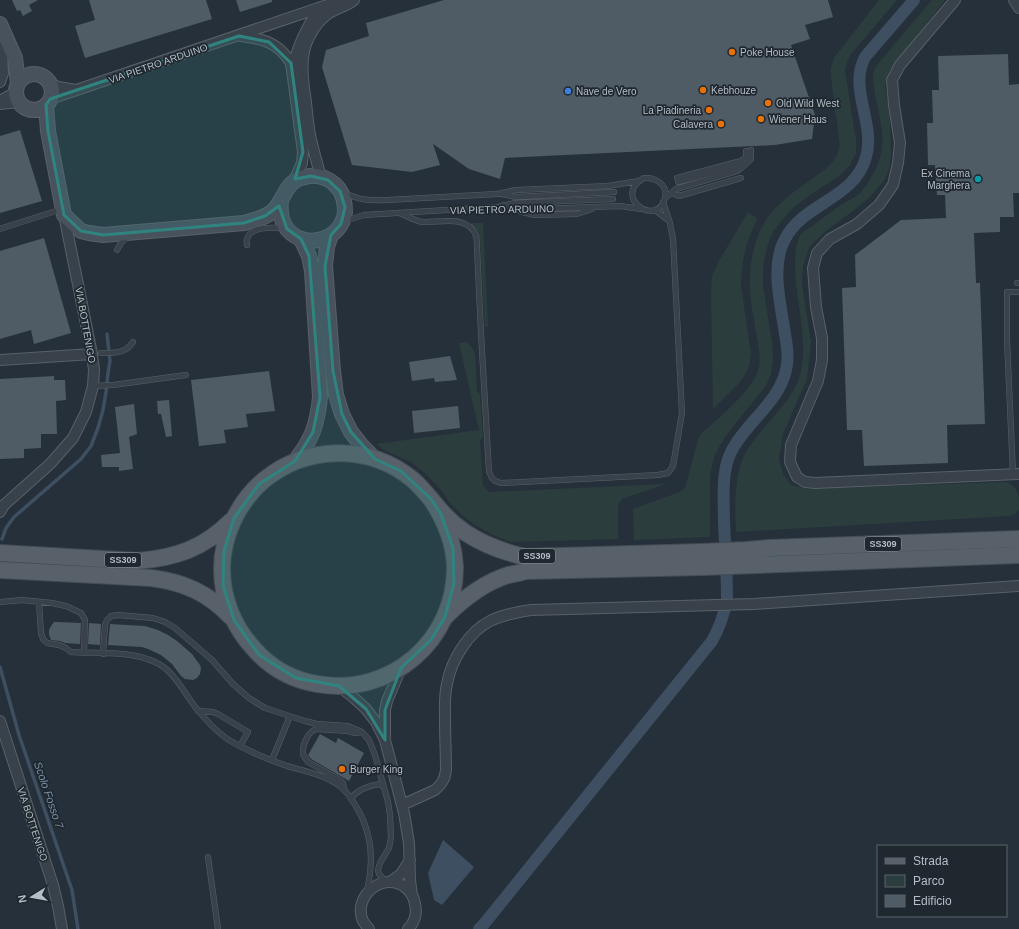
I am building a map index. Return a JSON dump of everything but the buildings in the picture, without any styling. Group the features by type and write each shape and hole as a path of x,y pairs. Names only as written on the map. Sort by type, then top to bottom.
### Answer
{"main road":[{"name":"SS309","path":"431,499 441,514 448,531 454,554 454,583 451,600 445,617 431,640 412,660 401,668 371,682 350,686 324,685 310,683 296,678 275,667 259,655 249,644 234,620 227,603 223,586 222,569 224,551 234,518 249,494 276,471 295,461 322,454 349,453 362,455 388,464 406,475 422,489 431,499 442,512 466,533 494,548 509,553 525,557 702,560"},
{"name":"SS309","path":"0,553 137,561 153,560 175,555 197,546 223,529 234,518"},
{"name":"SS309","path":"748,558 769,548 1019,539"},
{"name":"SS309","path":"445,617 473,592 490,582 526,571 748,558 1019,555"},
{"name":"SS309","path":"0,570 165,580 178,583 202,594 217,604 234,620"}],"street":[{"name":"VIA PIETRO ARDUINO","path":"48,102 78,90 342,0"},
{"path":"321,177 310,135 303,84 304,54 306,44 313,30 323,17 335,9 351,3 354,0"},
{"path":"955,0 900,65 892,80 900,143 898,163 893,185 879,206 857,224 830,239 817,253 812,268 816,307 822,338 822,360 818,381 790,445 790,462 797,477 805,482 815,483 1016,475"},
{"path":"1014,0 1019,8"},
{"name":"VIA PIETRO ARDUINO","path":"292,71 295,56 302,38 311,21 321,7"},
{"path":"0,24 6,58 0,82"},
{"name":"VIA PIETRO ARDUINO","path":"239,36 257,38 269,42 282,52 291,64 303,152 302,163 294,181"},
{"path":"0,41 21,97 36,110 48,102 51,94 51,88 49,83 42,76 37,74 27,75 22,78 21,97"},
{"path":"6,58 33,74"},
{"name":"VIA PIETRO ARDUINO","path":"49,83 58,87 78,90"},
{"path":"0,103 21,97"},
{"name":"VIA BOTTENIGO","path":"21,97 38,115 48,131"},
{"name":"VIA BOTTENIGO","path":"0,512 4,505 50,464 73,438 97,386 94,370 97,354 63,212 48,131 48,102"},
{"path":"63,212 81,231 103,235 244,223 265,216 274,210 286,190 294,181 302,177 311,176 321,177 335,184 344,199 344,216 341,224 331,235 321,240 311,241 301,239 287,229 282,220 280,210 281,200"},
{"path":"331,235 327,247 325,266 336,395 342,414 351,432 375,459"},
{"path":"295,461 306,446 313,432 318,414 320,397 312,271 309,256 301,239"},
{"path":"0,360 97,354"},
{"path":"402,805 435,790 443,782 446,770 445,701 449,676 455,659 464,644 490,621 518,612 531,610 796,602 1019,586"},
{"path":"385,740 385,710 387,701 401,668"},
{"path":"339,686 366,709 376,722 385,740 402,805 409,843 412,895"},
{"name":"VIA BOTTENIGO","path":"0,721 53,885 62,929"},
{"path":"388,882 401,874 410,860"},
{"path":"365,926 361,913 362,904 366,894 370,889 378,884 388,882 403,886 410,892 415,901 415,919 408,929"}],"lane":[{"path":"399,213 422,222 458,221 472,228 476,235 489,472 492,478 498,482 658,475 668,473 673,466 682,413 672,239 670,223 664,200 664,187 655,179 644,178 635,185 633,190 632,196 637,206 648,211 655,210 659,208 664,200 676,189 741,168 746,164 751,159 748,150 746,156 741,161 677,180 746,164"},
{"path":"672,192 679,196 741,178"},
{"name":"VIA PIETRO ARDUINO","path":"340,191 353,197 370,201 497,194 516,190 608,186 639,181"},
{"path":"497,194 516,197 614,193"},
{"path":"496,207 515,204 614,199"},
{"name":"VIA PIETRO ARDUINO","path":"341,224 364,215 496,207 514,210 601,207 626,207 641,209"},
{"path":"655,210 668,220"},
{"path":"0,229 63,212"},
{"path":"247,245 247,238 251,232 268,227 287,229"},
{"path":"117,250 126,237 132,233"},
{"path":"1016,475 1007,340 1007,292 1019,292"},
{"path":"97,354 124,351 131,346 133,342"},
{"path":"97,386 186,375"},
{"path":"0,602 22,600 52,602 76,610 84,616 86,620 84,653"},
{"path":"39,602 41,633 42,637 49,643 64,647 71,652 130,655 155,662 179,682 198,711 227,738 240,746 272,760 316,774 342,787 363,818 368,832 372,858 366,894"},
{"path":"103,654 104,625 111,616 118,615 154,618 175,628 212,660 249,698 265,708 317,724 348,726 362,732 369,740 375,755 388,802 392,837 389,848 380,863 378,870 379,874 388,882"},
{"path":"198,711 213,712 248,732 240,746"},
{"path":"272,760 290,716"},
{"path":"344,791 340,780 305,759 303,754 305,743 312,730 316,729 356,733 362,732"},
{"path":"351,799 356,793 375,784 380,784 384,788"},
{"path":"208,857 218,929"}],"highlighted area":[{"path":"239,36 269,42 291,63 303,152 295,179 311,176 328,180 340,191 345,207 341,224 331,235 325,266 333,371 342,414 351,432 375,459 401,471 431,499 441,514 453,548 454,583 445,617 431,640 401,668 385,710 385,740 366,709 339,686 296,678 259,655 234,620 223,586 224,551 234,518 259,484 295,461 313,432 320,397 309,256 301,239 287,229 279,206 265,216 244,223 103,235 81,231 64,215 48,131 46,105 50,99"}],"green space":[{"path":"879,0 897,0 851,54 845,71 856,140 856,153 850,165 839,176 793,208 773,232 767,247 763,267 763,286 772,343 773,359 771,374 765,387 731,429 714,457 710,475 710,537 634,540 633,509 680,492 685,488 701,434 741,396 748,388 758,371 760,362 759,352 750,292 752,255 757,239 763,225 773,210 786,198 829,167 836,157 840,146 831,68 834,58"},
{"path":"932,0 945,0 889,71 887,76 885,87 890,121 891,155 887,174 883,182 871,196 826,231 810,246 803,265 802,284 811,342 807,379 783,434 779,459 783,474 791,485 807,489 1006,482 1016,489 1019,499 1019,509 1015,514 1009,516 736,532 735,504 738,475 743,458 757,436 791,394 801,371 803,345 795,269 798,240 804,231 859,194 865,188 873,174 882,150 882,129 874,87 874,71 876,66"},
{"path":"748,212 758,219 747,243 741,277 751,354 749,366 739,383 713,409 712,276 719,261"},
{"path":"483,223 488,327 485,327 480,241 478,232 471,224"},
{"path":"468,342 475,353 477,391 480,394 483,437 480,441 483,485 489,492 666,484 622,499 618,505 618,539 511,542 493,535 475,525 461,514 426,474 411,462 384,450 376,444 479,430 459,343"}],"water":[{"path":"443,840 474,867 442,905 434,900 428,873"}],"waterway":[{"path":"479,929 712,641 717,631 723,616 727,599 724,477 728,460 737,442 776,393 782,382 787,366 788,356 779,298 777,273 781,250 785,239 793,227 816,208 840,192 860,171 866,157 868,145 866,119 860,94 859,81 861,69 865,57 914,0"},
{"name":"Scolo Fosso 7","path":"2,539 6,528 14,517 81,459 91,446 98,428 106,392 110,361 107,334"},
{"name":"Scolo Fosso 7","path":"0,667 19,735 72,890 78,929"}],"place":[{"name":"Poke House","path":"732,52"},
{"name":"Kebhouze","path":"703,90"},
{"name":"Nave de Vero","path":"568,91"},
{"name":"Old Wild West","path":"768,103"},
{"name":"La Piadineria","path":"709,110"},
{"name":"Wiener Haus","path":"761,119"},
{"name":"Calavera","path":"721,124"},
{"name":"Ex Cinema Marghera","path":"978,179"},
{"name":"Burger King","path":"342,769"}]}
